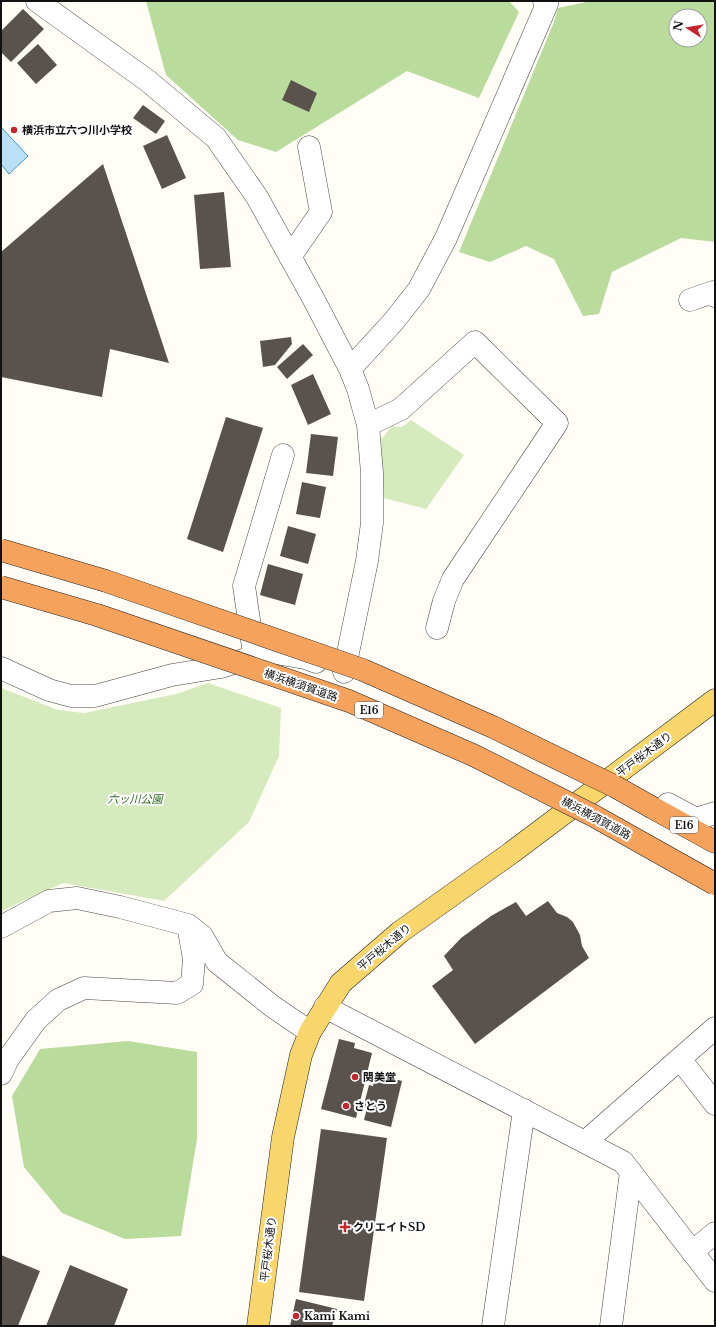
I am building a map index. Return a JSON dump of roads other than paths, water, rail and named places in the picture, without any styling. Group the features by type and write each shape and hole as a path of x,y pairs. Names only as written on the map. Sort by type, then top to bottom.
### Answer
{"highway":[{"name":"E16","path":"1,550 106,581 363,670 500,730 614,786 715,842"},
{"name":"横浜横須賀道路","path":"1,587 97,615 349,701 473,755 594,816 715,884"}],"main road":[{"name":"平戸桜木通り","path":"258,1326 283,1137 301,1054 310,1032 341,983 400,932 511,853 715,700"}],"street":[{"path":"350,369 394,321 419,289 446,238 547,2"},
{"path":"47,4 148,81 216,138 256,197 350,369 358,389 368,425 372,472 372,523 367,561 344,672"},
{"path":"290,257 321,212 309,147"},
{"path":"690,300 714,293"},
{"path":"368,425 401,409 475,342 557,423 453,579 444,601 437,628"},
{"path":"254,657 244,586 283,455"},
{"path":"1,668 49,690 72,696 95,696 172,675 221,667 269,652 305,658 344,672 429,708 563,770 596,790"},
{"path":"616,774 628,783 696,819 715,813"},
{"path":"1,927 49,901 77,898 120,907 188,925 202,936 217,962 272,1006 310,1032"},
{"path":"1,1074 8,1059 36,1020 58,1000 84,988 177,992 192,984 194,959 188,925"},
{"path":"325,1007 623,1162 715,1281"},
{"path":"585,1142 715,1028"},
{"path":"680,1059 715,1104"},
{"path":"493,1326 524,1110"},
{"path":"611,1326 630,1172"},
{"path":"692,1252 715,1233"}],"water":[{"path":"1,127 28,156 9,174 1,164"}],"place":[{"name":"横浜市立六つ川小学校","path":"14,130"},
{"name":"関美堂","path":"355,1077"},
{"name":"さとう","path":"346,1106"},
{"name":"クリエイトSD","path":"345,1227"},
{"name":"Kami Kami","path":"296,1316"}],"park label":[{"name":"六ッ川公園","path":"135,799"}]}
